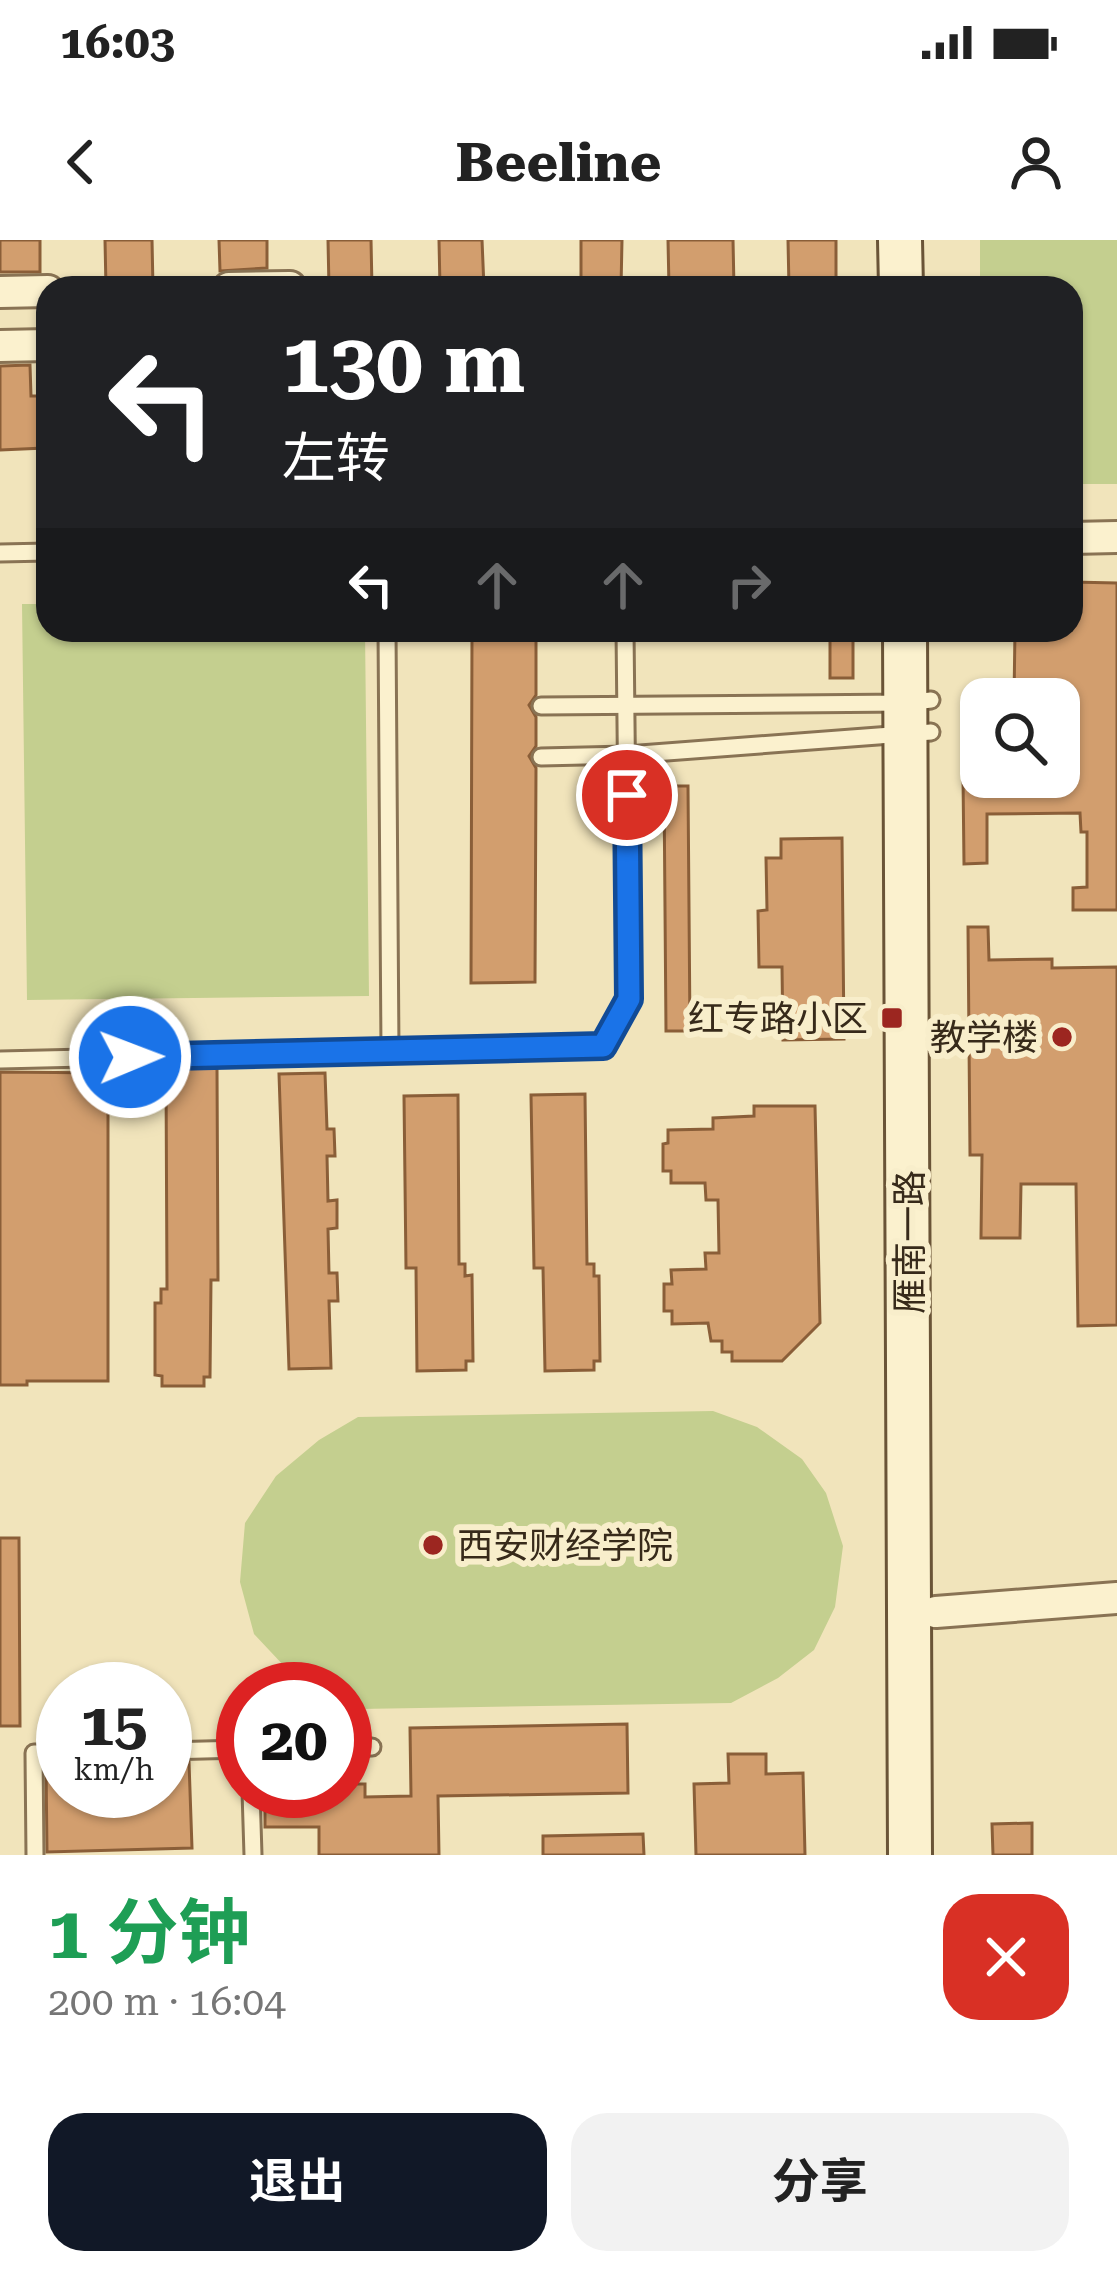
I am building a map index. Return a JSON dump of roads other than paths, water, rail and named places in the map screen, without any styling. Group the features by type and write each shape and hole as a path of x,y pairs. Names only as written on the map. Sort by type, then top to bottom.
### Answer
{"main road":[{"path":"900,240 901,276"},
{"path":"929,240 929,276"},
{"name":"雁南一路","path":"907,642 918,718 937,1855"},
{"name":"雁南一路","path":"910,1855 918,718 929,642"}],"street":[{"path":"0,292 36,291"},
{"path":"0,346 36,345"},
{"path":"1083,538 1117,537"},
{"path":"936,1612 1117,1598"}],"lane":[{"path":"0,553 36,552"},
{"path":"387,642 390,1051"},
{"path":"0,1060 603,1046 629,999 625,642"},
{"path":"541,706 626,705 918,718"},
{"path":"541,757 627,755 918,718"},
{"path":"35,1855 36,1753"},
{"path":"252,1818 253,1855"}],"place":[{"name":"红专路小区","path":"892,1018"},
{"name":"教学楼","path":"1062,1037"},
{"name":"西安财经学院","path":"433,1545"}]}
